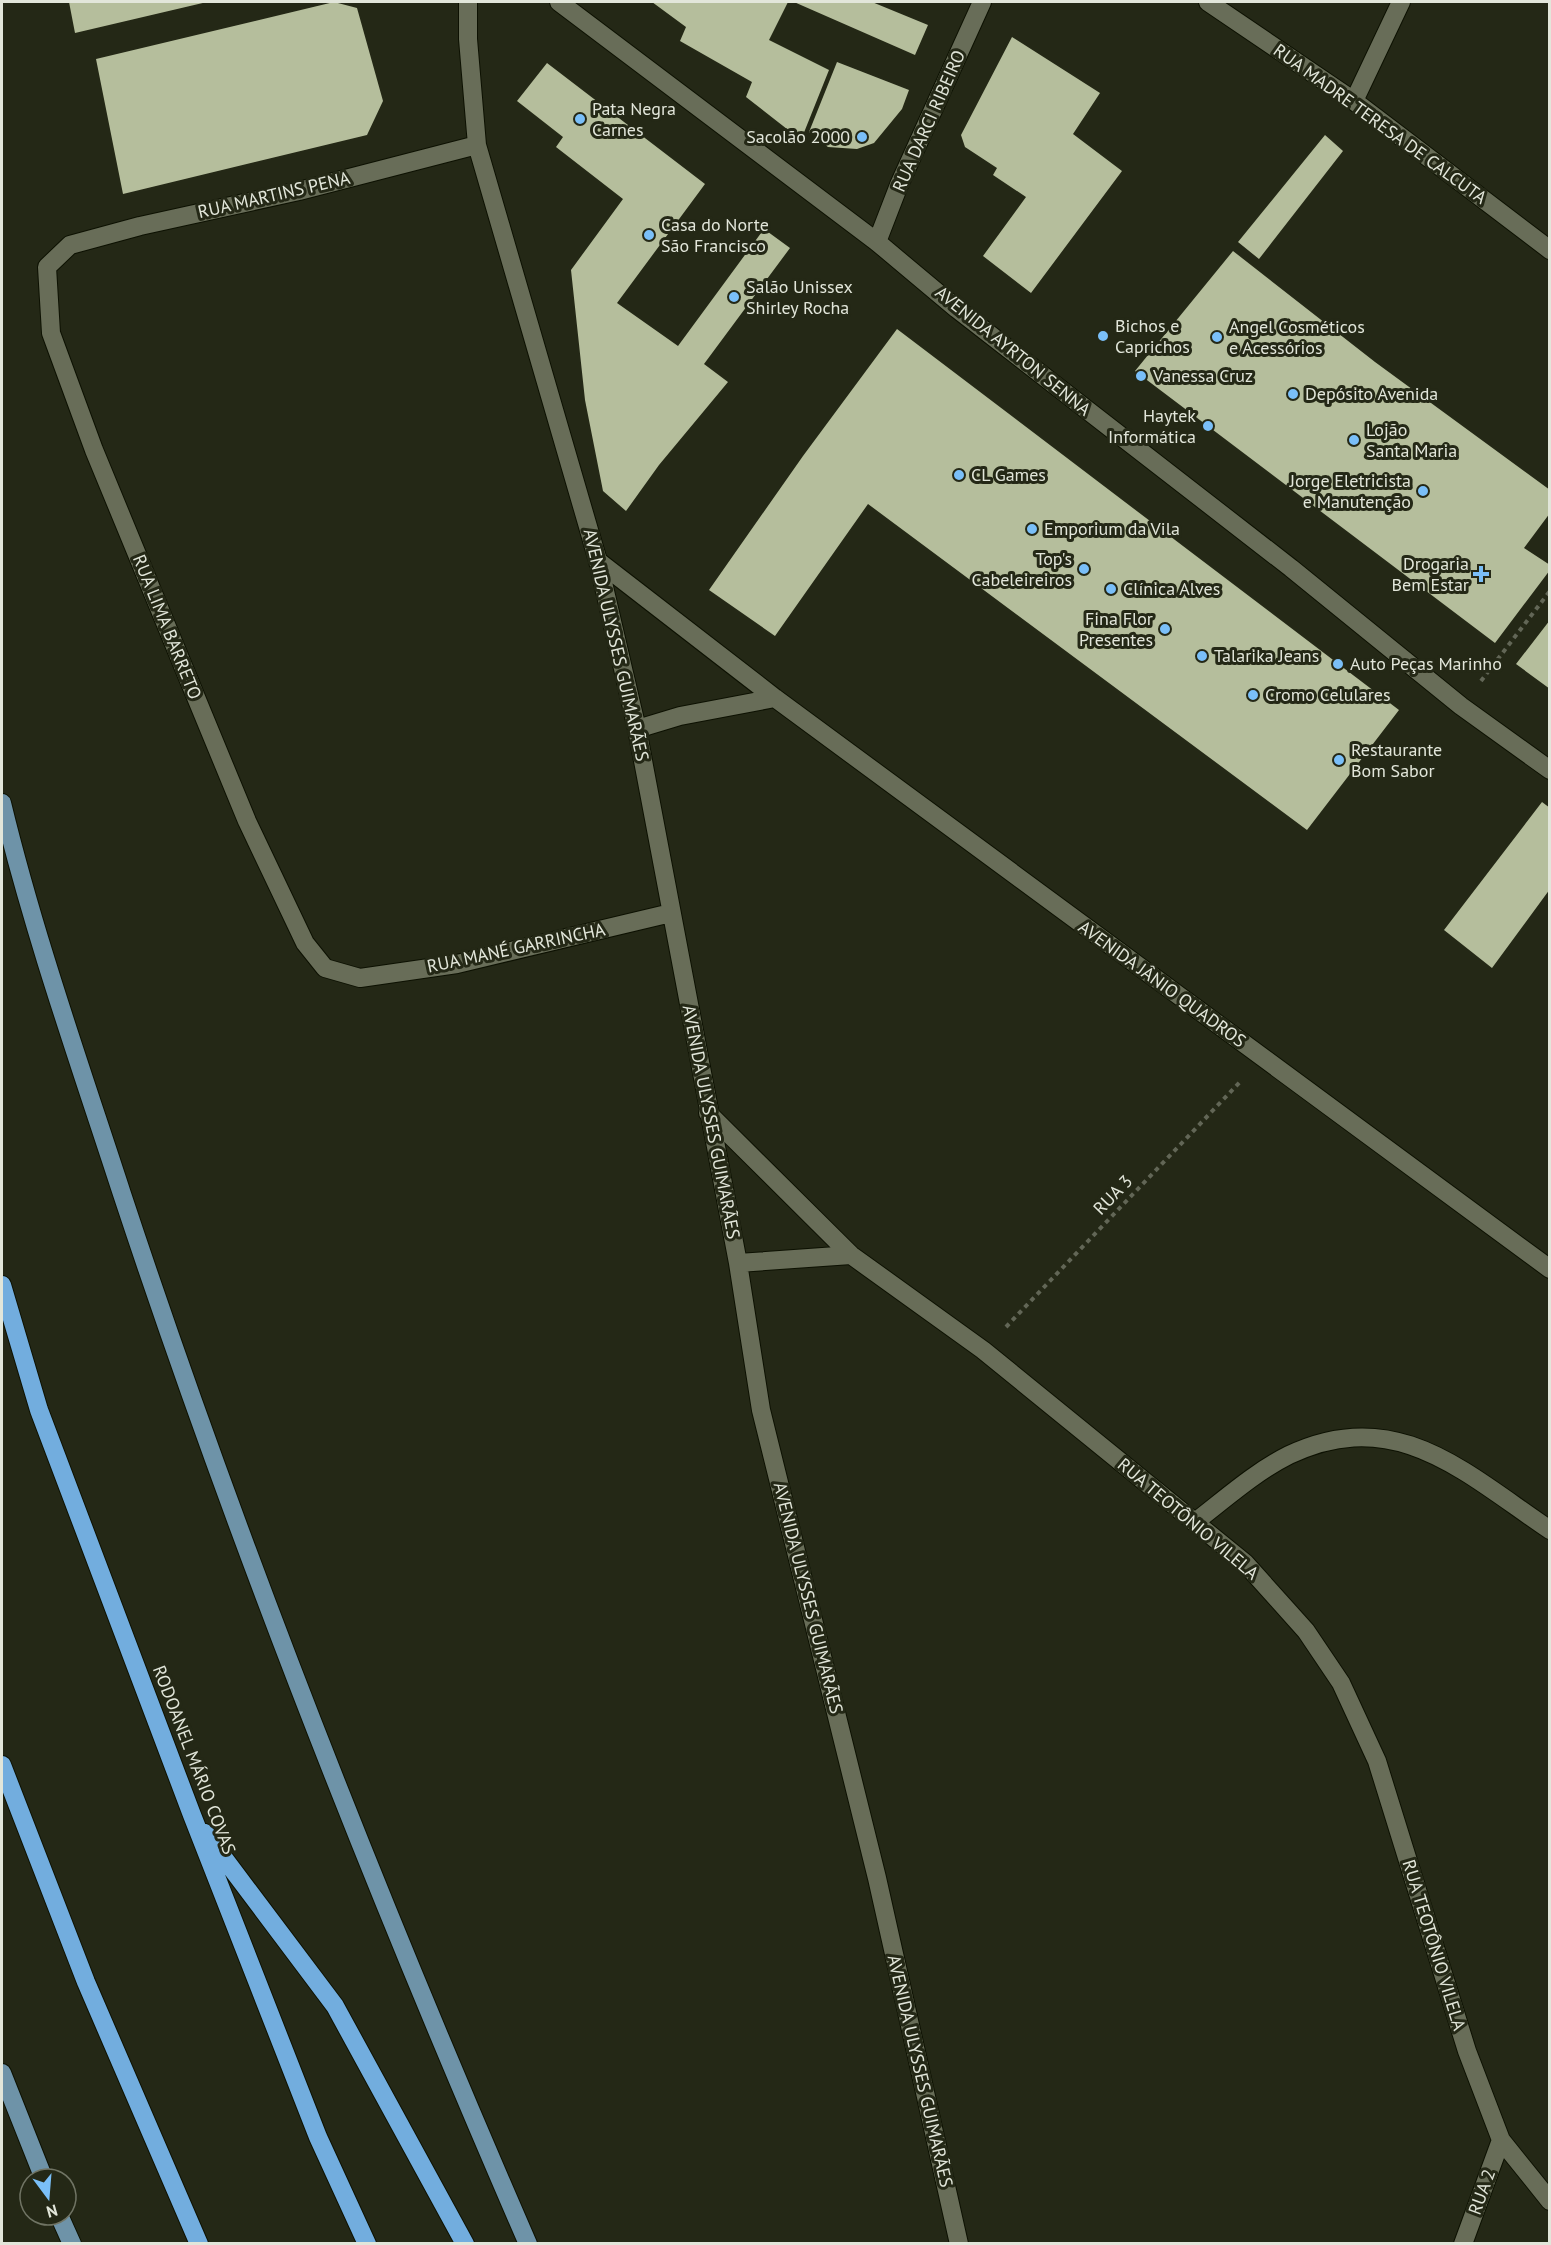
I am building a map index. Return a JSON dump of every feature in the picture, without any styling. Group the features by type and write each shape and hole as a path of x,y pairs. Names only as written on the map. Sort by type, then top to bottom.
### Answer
{"highway":[{"name":"RODOANEL MÁRIO COVAS","path":"2,1285 39,1410 192,1815 318,2137 367,2244"},
{"path":"2,1765 86,1982 199,2244"},
{"path":"192,1815 335,2006 465,2244"}],"main road":[{"path":"2,803 87,1086 163,1317 249,1557 358,1839 436,2032 528,2244"},
{"path":"2,2073 39,2167"},
{"path":"65,2227 72,2244"}],"street":[{"name":"AVENIDA ULYSSES GUIMARÃES","path":"468,2 468,39 477,145 598,561 637,729 738,1263 761,1410 877,1878 959,2244"},
{"name":"AVENIDA AYRTON SENNA","path":"559,2 877,242 957,309 1291,568 1461,706 1550,770"},
{"name":"RUA DARCI RIBEIRO","path":"877,242 899,185 982,2"},
{"name":"RUA MADRE TERESA DE CALCUTA","path":"1208,2 1354,101 1550,249"},
{"path":"1354,101 1401,2"},
{"name":"RUA MARTINS PENA","path":"70,246 140,226 299,191 477,145"},
{"name":"RUA LIMA BARRETO","path":"70,246 47,267 51,333 94,450 247,821 305,943 325,968 360,978"},
{"name":"AVENIDA JÂNIO QUADROS","path":"598,561 775,698 1550,1269"},
{"path":"637,729 680,716 775,698"},
{"name":"RUA MANÉ GARRINCHA","path":"360,978 458,964 671,913"},
{"name":"RUA TEOTÔNIO VILELA","path":"708,1113 851,1256 983,1350 1195,1522 1252,1571 1306,1631 1341,1683 1377,1761 1467,2051 1502,2140 1550,2201"},
{"path":"738,1263 851,1256"},
{"path":"1195,1522 1288,1455 1338,1437 1394,1438 1440,1457 1550,1530"},
{"name":"RUA 2","path":"1463,2244 1502,2140"}],"path":[{"path":"1461,706 1550,591"},
{"name":"RUA 3","path":"983,1350 1262,1058"}],"building":[{"path":"69,2 207,2 75,33"},
{"path":"334,2 357,8 383,101 367,135 123,194 96,59"},
{"path":"652,2 788,2 769,40 829,70 801,140 746,97 752,82 680,41 686,27"},
{"path":"794,2 872,2 928,25 915,55"},
{"path":"1012,37 1100,93 1073,134 1122,171 1031,293 983,256 1026,197 993,175 997,168 965,147 961,135"},
{"path":"837,62 909,90 902,109 874,143 857,149 828,147 809,132"},
{"path":"547,63 705,184 617,303 678,346 764,229 790,248 704,364 728,382 659,465 626,511 603,491 585,400 571,270 623,199 556,147 563,137 517,101"},
{"path":"1325,135 1343,151 1259,259 1238,242"},
{"path":"1233,251 1375,362 1550,490 1550,513 1524,548 1550,565 1550,570 1495,643 1135,371"},
{"path":"897,329 1399,710 1307,830 868,504 775,636 709,590 803,456"},
{"path":"1550,620 1550,689 1516,664"},
{"path":"1542,802 1550,808 1550,889 1492,968 1444,930"}],"place":[{"name":"Pata Negra Carnes","path":"580,119"},
{"name":"Sacolão 2000","path":"862,137"},
{"name":"Casa do Norte São Francisco","path":"649,235"},
{"name":"Salão Unissex Shirley Rocha","path":"734,297"},
{"name":"Bichos e Caprichos","path":"1103,336"},
{"name":"Angel Cosméticos e Acessórios","path":"1217,337"},
{"name":"Vanessa Cruz","path":"1141,376"},
{"name":"Depósito Avenida","path":"1293,394"},
{"name":"Haytek Informática","path":"1208,426"},
{"name":"Lojão Santa Maria","path":"1354,440"},
{"name":"CL Games","path":"959,475"},
{"name":"Jorge Eletricista e Manutenção","path":"1423,491"},
{"name":"Emporium da Vila","path":"1032,529"},
{"name":"Top's Cabeleireiros","path":"1084,569"},
{"name":"Drogaria Bem Estar","path":"1481,574"},
{"name":"Clínica Alves","path":"1111,589"},
{"name":"Fina Flor Presentes","path":"1165,629"},
{"name":"Talarika Jeans","path":"1202,656"},
{"name":"Auto Peças Marinho","path":"1338,664"},
{"name":"Cromo Celulares","path":"1253,695"},
{"name":"Restaurante Bom Sabor","path":"1339,760"}]}
